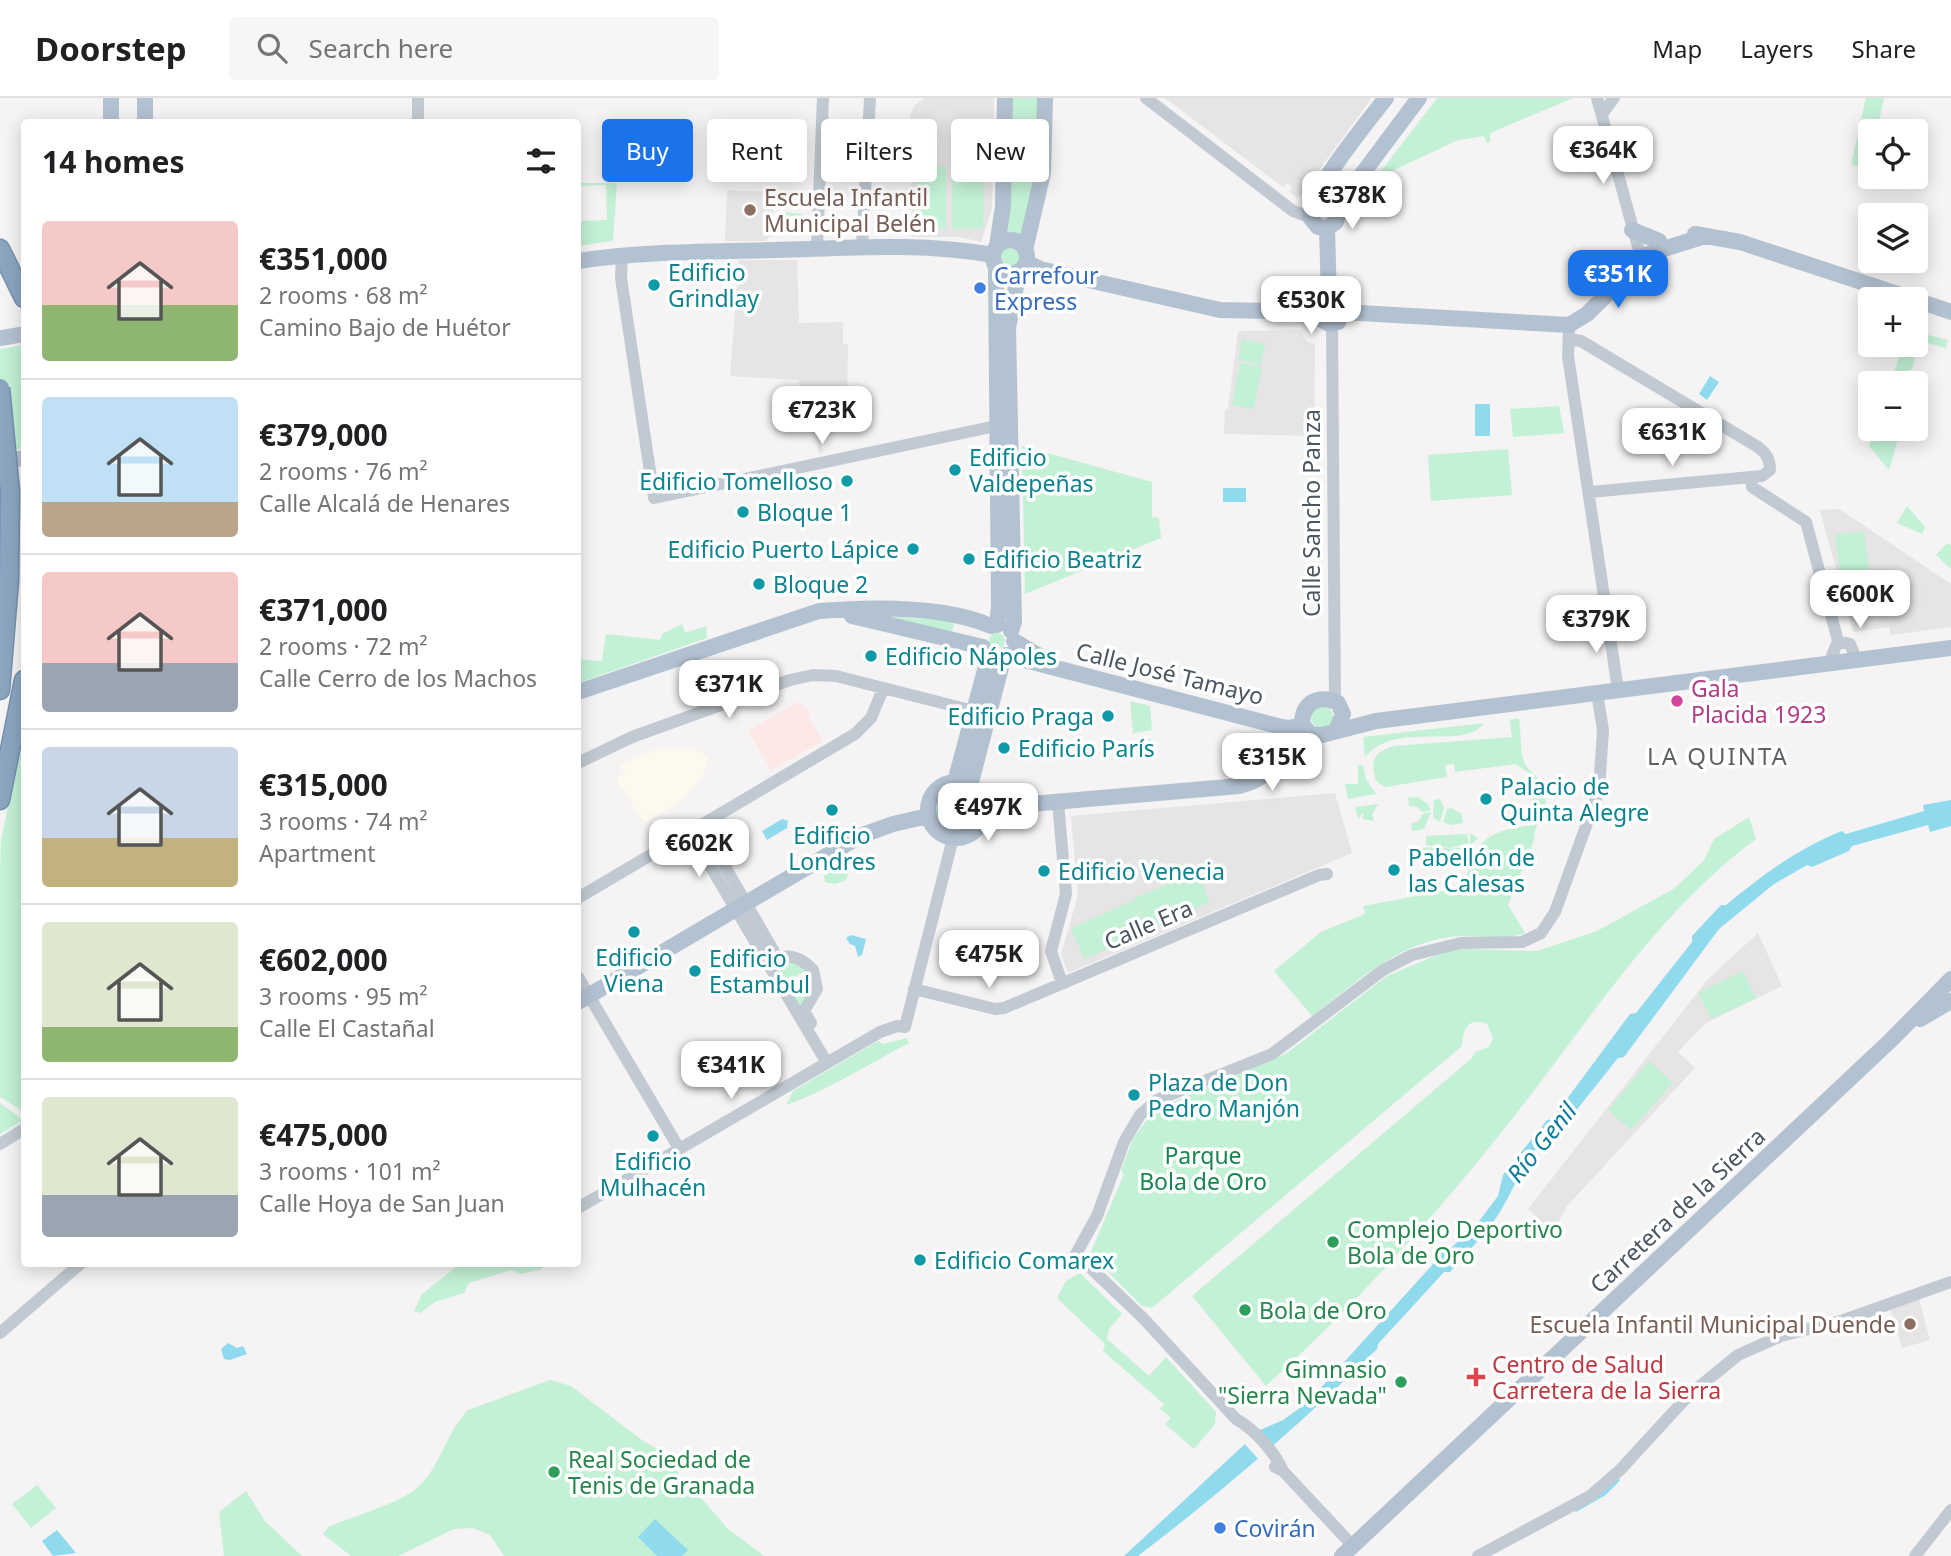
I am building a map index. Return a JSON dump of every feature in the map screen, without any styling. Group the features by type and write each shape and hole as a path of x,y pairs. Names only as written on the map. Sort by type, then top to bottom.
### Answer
{"highway":[{"path":"0,249 21,292"},
{"path":"0,388 10,491 9,582 0,690"},
{"path":"0,800 21,695"}],"main road":[{"path":"111,98 111,119"},
{"path":"145,98 145,119"},
{"path":"963,784 999,642 995,256 1003,206 1005,98"},
{"path":"963,784 974,711 999,642 1014,622 1008,328 1043,173 1045,98"},
{"path":"1386,98 1331,172 1313,208 1316,225 1327,228 1336,222 1338,210 1419,98"},
{"path":"1313,208 1330,200 1338,210"},
{"path":"1327,228 1323,321 1337,318 1569,332 1644,251 1695,234 1740,242 1876,287"},
{"path":"1632,230 1644,251"},
{"path":"995,256 1014,240 1023,261 1040,269 1220,310 1324,306"},
{"path":"581,261 622,255 862,246 948,247 995,256 1006,273 1023,261"},
{"path":"581,272 622,255"},
{"path":"1928,304 1951,312"},
{"path":"2,338 21,335"},
{"name":"Calle José Tamayo","path":"581,691 797,616 849,608 939,613 1059,668 1274,724 1336,730 1376,722 1951,648"},
{"name":"Calle José Tamayo","path":"825,610 999,642"},
{"path":"984,808 1239,786 1269,774 1286,747 1305,726 1310,702 1326,699 1339,708 1376,722"},
{"path":"1336,730 1339,708"},
{"path":"1274,724 1286,747"},
{"path":"963,784 981,798 984,808 976,830 964,837 949,837 935,829 928,816 928,804 936,791 963,784"},
{"path":"583,999 860,836 893,824 928,816"},
{"path":"1890,1041 1926,1014 1950,1001 1946,997 1951,981"},
{"path":"1890,1041 1951,981"},
{"name":"Carretera de la Sierra","path":"1347,1551 1890,1041"}],"street":[{"path":"418,98 418,119"},
{"path":"817,247 823,98"},
{"path":"862,246 870,98"},
{"path":"1146,98 1287,205 1313,208"},
{"path":"1597,98 1632,230"},
{"path":"1602,114 1614,98"},
{"path":"622,255 624,303 654,498 996,426"},
{"name":"Calle Sancho Panza","path":"1337,318 1339,708"},
{"path":"1569,332 1758,447 1769,458 1770,470 1762,476 1590,492"},
{"path":"1569,332 1569,356 1618,690"},
{"path":"1751,478 1752,487 1806,522 1838,641 1829,663"},
{"path":"1838,641 1850,643 1856,659"},
{"path":"581,762 632,737 801,677 836,676 974,711"},
{"path":"581,896 855,734 871,718 883,689"},
{"path":"1347,1551 1240,1424 1144,1320 1076,1254 1097,1216 1124,1142 1147,1107 1172,1093 1272,1054 1384,970 1412,956 1461,943 1522,942 1541,933 1555,912 1599,790 1602,730 1597,693"},
{"path":"1058,802 1066,894 1051,951 1062,983"},
{"path":"696,829 830,1062"},
{"path":"581,1206 830,1062 897,1026 905,1027 949,837"},
{"path":"897,1026 949,837"},
{"name":"Calle Era","path":"915,989 999,1010 1319,875 1327,874"},
{"path":"772,960 792,956 813,970 817,989 801,1013"},
{"path":"583,999 680,1150"},
{"path":"0,1144 21,1131"},
{"path":"0,1333 77,1267"},
{"path":"1478,1556 1590,1496 1620,1470 1673,1410 1738,1355 1781,1336 1844,1320 1951,1282"},
{"path":"1915,1556 1951,1510"}],"shaded area":[{"path":"925,98 994,98 994,119 951,119 951,182 992,182 992,209 981,242 960,237 912,237 911,182 937,182 937,119 910,119 915,105"},
{"path":"1165,98 1371,99 1300,196 1296,197 1289,192 1292,187 1286,183 1283,187"},
{"name":"Escuela Infantil Municipal Belén","path":"727,190 774,192 772,235 765,241 725,241"},
{"path":"739,260 797,260 799,323 843,322 843,344 848,344 847,409 817,410 823,453 819,454 812,410 804,407 801,401 799,380 730,376"},
{"path":"1301,330 1306,341 1315,344 1314,436 1224,434 1225,409 1228,409 1238,331"},
{"path":"1839,509 1951,584 1951,627 1891,635 1889,627 1853,632 1820,510"},
{"path":"798,702 809,710 808,715 823,741 771,770 748,731"},
{"path":"695,748 708,758 704,775 679,803 644,823 616,778 625,773 620,765 656,749"},
{"path":"1335,793 1352,853 1068,973 1061,954 1078,895 1071,816"},
{"path":"1758,933 1782,986 1706,1023 1678,1052 1695,1068 1567,1206 1553,1232 1528,1209 1708,979"},
{"name":"Escuela Infantil Municipal Duende","path":"1919,1299 1930,1340 1902,1348 1890,1309"}],"green space":[{"path":"1010,98 1040,98 1039,119 1009,119"},
{"path":"1437,98 1573,98 1490,133 1490,142 1487,143 1484,136 1458,140 1375,179"},
{"path":"1866,98 1884,98 1880,119 1861,119"},
{"path":"1858,134 1858,167 1851,165"},
{"path":"937,166 946,166 946,228 916,229 916,182 937,182"},
{"path":"952,182 984,182 983,228 952,229"},
{"path":"1007,182 1036,182 1026,237 1005,231"},
{"path":"581,183 617,183 613,241 581,246 581,221 607,220 606,185 581,186"},
{"path":"783,212 803,214 802,231 782,230"},
{"path":"1006,246 1014,246 1020,256 1014,266 1006,266 1000,260 1000,252"},
{"path":"1928,335 1948,340 1946,348 1928,343"},
{"path":"1242,339 1265,344 1261,365 1238,360"},
{"path":"21,346 21,449 0,453 0,349"},
{"path":"1899,357 1915,357 1912,369 1895,371"},
{"path":"1240,363 1262,367 1254,409 1232,405"},
{"path":"1559,406 1564,433 1513,437 1510,409"},
{"path":"1870,441 1897,441 1889,470 1869,446"},
{"path":"1022,446 1152,482 1152,517 1159,518 1161,538 1025,594"},
{"path":"1508,449 1512,495 1431,501 1428,455"},
{"path":"1907,506 1925,527 1922,534 1897,523"},
{"path":"1864,531 1871,585 1842,588 1835,534"},
{"path":"1947,543 1951,545 1951,569 1936,555"},
{"path":"883,616 955,621 951,634"},
{"path":"682,624 685,633 706,626 707,638 581,682 581,659 602,661 606,634 660,640 662,634"},
{"path":"997,633 1003,635 1003,647 997,649 991,647 989,641 991,635"},
{"path":"1130,701 1150,706 1152,730 1133,733"},
{"path":"1322,706 1330,709 1333,717 1330,725 1322,728 1314,725 1311,717 1314,709"},
{"path":"1519,718 1524,762 1542,783 1546,793 1545,806 1534,840 1508,905 1525,933 1507,937 1450,937 1411,948 1376,967 1312,1016 1274,971 1321,932 1365,914 1363,906 1464,887 1473,858 1485,840 1504,830 1534,825 1529,773 1516,764 1455,772 1454,764 1445,765 1447,777 1385,787 1376,781 1373,768 1377,755 1394,746 1512,737 1510,720"},
{"path":"1484,723 1474,731 1461,735 1394,740 1378,746 1365,757 1363,737"},
{"path":"1144,737 1151,740 1154,747 1151,754 1144,757 1137,754 1134,747 1137,740"},
{"path":"21,739 21,1110 0,1097 1,841"},
{"path":"1358,765 1363,765 1366,779 1376,794 1348,799 1345,784 1358,784"},
{"path":"951,789 967,793 976,805 977,816 963,831 949,831 935,816 940,797"},
{"path":"1418,797 1428,804 1431,810 1422,812 1417,807 1409,806 1408,798"},
{"path":"1440,799 1444,808 1440,822 1433,818 1434,800"},
{"path":"1378,804 1372,815 1374,821 1363,819 1363,813 1358,819 1355,807"},
{"path":"1451,808 1462,814 1463,823 1451,825 1443,822 1447,809"},
{"path":"1431,812 1424,829 1412,831 1411,824 1420,820 1422,814"},
{"name":"Parque Bola de Oro","path":"1749,817 1756,839 1690,897 1660,929 1603,998 1523,1105 1432,1215 1335,1320 1266,1386 1192,1296 1472,1058 1475,1052 1489,1047 1493,1038 1487,1024 1475,1022 1467,1026 1462,1046 1152,1308 1142,1306 1090,1254 1124,1174 1121,1170 1133,1139 1154,1110 1287,1053 1387,976 1442,953 1464,949 1537,951 1597,931 1675,888 1704,860 1714,839"},
{"path":"1470,833 1478,838 1473,843 1466,847 1449,853 1431,854 1417,850 1464,847 1470,844"},
{"path":"1467,834 1469,843 1451,848 1426,845 1426,836"},
{"path":"846,862 850,870 846,880 835,884 825,882 824,876"},
{"path":"1197,872 1210,902 1147,929 1134,898"},
{"path":"1134,900 1147,932 1084,959 1071,928"},
{"path":"788,959 808,969 784,984 775,965"},
{"path":"1743,971 1756,998 1711,1019 1698,993"},
{"path":"811,975 813,989 801,1006 798,1006 787,990"},
{"path":"907,1038 909,1043 833,1084 786,1105 793,1091 878,1041 883,1044"},
{"path":"1649,1061 1673,1083 1631,1130 1608,1110"},
{"path":"0,1103 21,1121 0,1134"},
{"path":"456,1267 542,1267 521,1274 511,1270 469,1283 464,1293 435,1302 420,1313 414,1311 422,1294"},
{"path":"1080,1273 1122,1314 1109,1329 1107,1339 1149,1376 1166,1357 1216,1412 1215,1424 1194,1449 1165,1424 1171,1418 1160,1409 1164,1404 1103,1351 1105,1344 1057,1298 1066,1281"},
{"name":"Real Sociedad de Tenis de Granada","path":"550,1380 571,1386 642,1440 668,1455 687,1488 704,1501 727,1528 764,1556 504,1556 490,1535 473,1528 454,1529 398,1556 351,1556 323,1534 328,1527 388,1504 418,1487 426,1479 454,1428 468,1410"},
{"path":"37,1485 56,1508 31,1528 12,1504"},
{"path":"246,1491 265,1521 302,1556 224,1556 219,1512"}],"water":[{"path":"1710,376 1719,382 1707,400 1699,394"},
{"path":"1475,404 1490,404 1490,436 1475,436"},
{"path":"1223,488 1246,488 1246,502 1223,502"},
{"name":"Río Genil","path":"1951,800 1951,826 1930,832 1928,825 1852,846 1849,851 1812,867 1807,865 1774,884 1719,929 1624,1057 1618,1058 1563,1127 1551,1134 1532,1154 1496,1218 1485,1232 1450,1272 1444,1272 1378,1344 1377,1349 1291,1430 1200,1507 1138,1556 1124,1556 1260,1430 1283,1420 1307,1403 1434,1263 1436,1254 1448,1251 1480,1220 1498,1196 1503,1175 1547,1120 1552,1119 1630,1014 1636,1013 1692,942 1692,936 1721,905 1726,905 1781,863 1826,838 1842,831 1846,834 1924,811 1923,805"},
{"path":"782,819 788,821 787,828 767,840 762,831"},
{"path":"851,935 866,939 862,955 858,957 855,946 846,938"},
{"path":"228,1343 237,1348 243,1346 247,1354 230,1360 224,1359 221,1349"},
{"path":"655,1519 688,1550 682,1556 657,1556 638,1537"},
{"path":"57,1530 76,1553 53,1556 42,1541"}],"pier":[{"path":"1258,1428 1277,1449 1261,1462 1242,1441"}],"waterway":[{"path":"1576,1510 1604,1494 1618,1480"}],"place":[{"name":"Escuela Infantil Municipal Belén","path":"750,210"},
{"name":"Edificio Grindlay","path":"654,285"},
{"name":"Carrefour Express","path":"980,288"},
{"name":"Edificio Valdepeñas","path":"955,470"},
{"name":"Edificio Tomelloso","path":"847,481"},
{"name":"Bloque 1","path":"743,512"},
{"name":"Edificio Puerto Lápice","path":"913,549"},
{"name":"Edificio Beatriz","path":"969,559"},
{"name":"Bloque 2","path":"759,584"},
{"name":"Edificio Nápoles","path":"871,656"},
{"name":"Gala Placida 1923","path":"1677,701"},
{"name":"Edificio Praga","path":"1108,716"},
{"name":"Edificio París","path":"1004,748"},
{"name":"Palacio de Quinta Alegre","path":"1486,799"},
{"name":"Edificio Londres","path":"832,810"},
{"name":"Pabellón de las Calesas","path":"1394,870"},
{"name":"Edificio Venecia","path":"1044,871"},
{"name":"Edificio Viena","path":"634,932"},
{"name":"Edificio Estambul","path":"695,971"},
{"name":"Plaza de Don Pedro Manjón","path":"1134,1095"},
{"name":"Edificio Mulhacén","path":"653,1136"},
{"name":"Complejo Deportivo Bola de Oro","path":"1333,1242"},
{"name":"Edificio Comarex","path":"920,1260"},
{"name":"Bola de Oro","path":"1245,1310"},
{"name":"Escuela Infantil Municipal Duende","path":"1910,1324"},
{"name":"Centro de Salud Carretera de la Sierra","path":"1476,1377"},
{"name":"Gimnasio \"Sierra Nevada\"","path":"1401,1382"},
{"name":"Real Sociedad de Tenis de Granada","path":"554,1472"},
{"name":"Covirán","path":"1220,1528"}],"district":[{"name":"LA QUINTA","path":"1718,755"}]}
